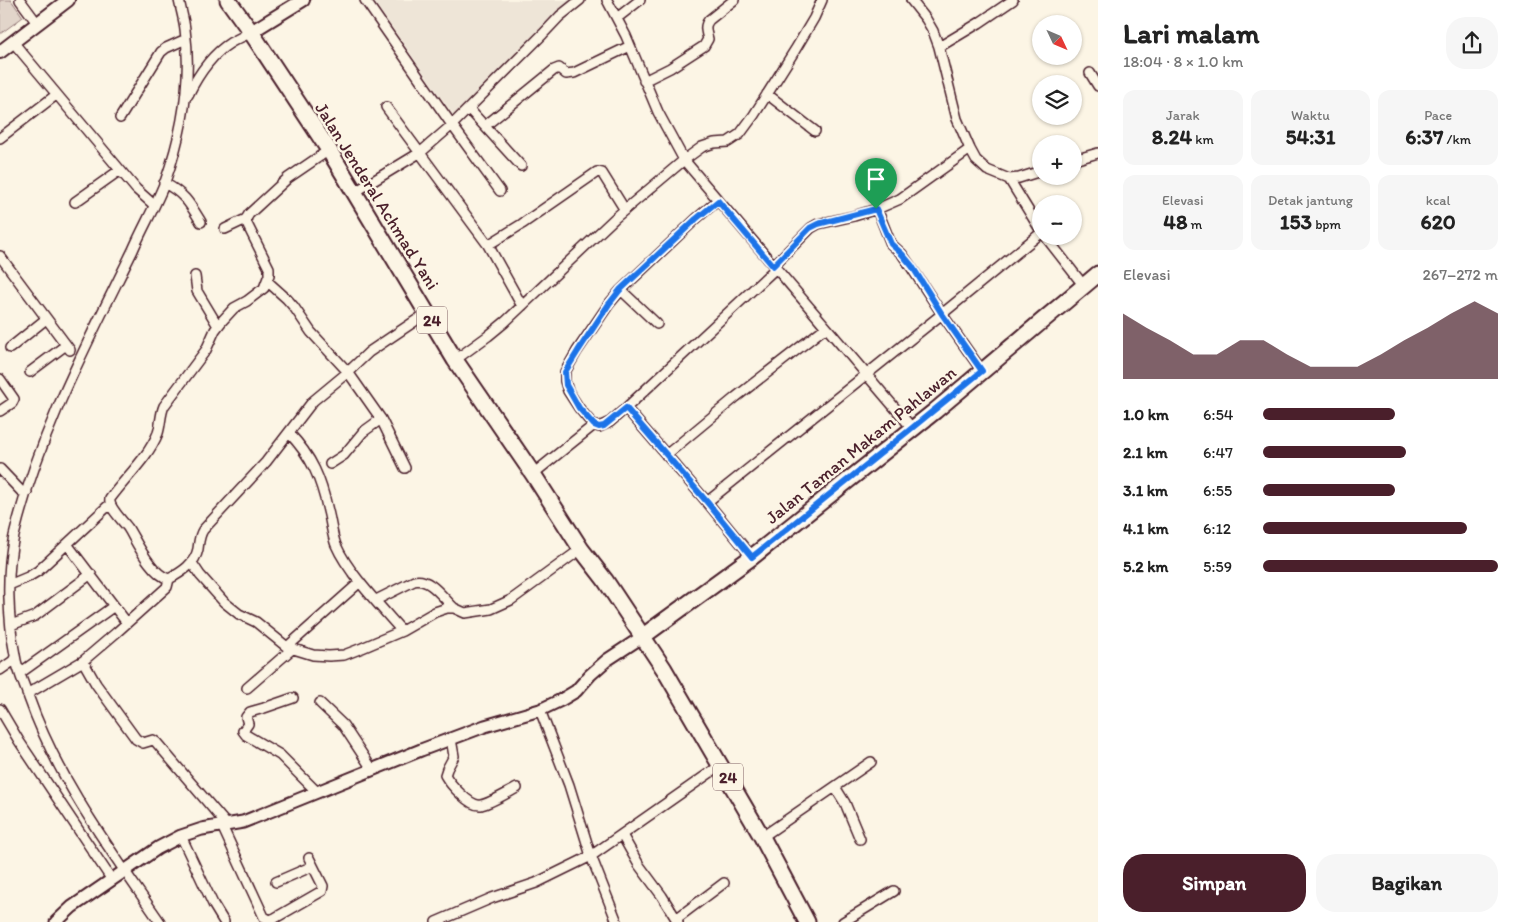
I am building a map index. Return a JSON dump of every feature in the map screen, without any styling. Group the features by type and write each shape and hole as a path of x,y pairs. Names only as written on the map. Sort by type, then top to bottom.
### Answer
{"main road":[{"path":"0,52 68,0"},
{"name":"Jalan Jenderal Achmad Yani","path":"228,0 329,150 455,360 642,637"},
{"path":"251,32 303,0"},
{"name":"Jalan Taman Makam Pahlawan","path":"642,637 752,557 982,371 1098,274"},
{"name":"24","path":"642,637 721,765 807,922"}],"street":[{"path":"20,0 38,23"},
{"path":"160,922 88,814 53,756 37,720 15,657 9,585 14,538 35,462 63,395 164,183 179,135 186,99 186,39 179,0"},
{"path":"365,0 452,126 500,191"},
{"path":"355,192 420,152 452,126 560,16 580,0"},
{"path":"607,0 630,46 658,112 684,160 912,428"},
{"path":"617,18 640,0"},
{"path":"644,82 704,46 708,39 706,24 734,0"},
{"path":"455,360 488,336 573,256 684,160 702,147 734,139 749,121 796,50 822,0"},
{"path":"911,0 926,19 939,47 955,112 976,160 987,170 1009,179 1032,173"},
{"path":"939,47 967,31 1013,0"},
{"path":"186,99 194,82 213,57 231,42 251,32"},
{"path":"120,118 162,52 166,48 186,39"},
{"path":"13,42 136,189 154,205"},
{"path":"485,126 554,70 559,68 566,74 574,73 630,46"},
{"path":"1090,74 1098,86"},
{"path":"767,94 815,131"},
{"path":"0,138 56,95"},
{"path":"386,106 488,245 522,306"},
{"path":"469,109 520,166"},
{"path":"718,201 620,290 578,351 564,376 568,391 579,408 594,425 604,426 626,408 775,267 810,228 818,224 876,209 900,199 970,149"},
{"path":"225,228 246,219 288,178 329,150"},
{"path":"1082,158 1098,153"},
{"path":"75,202 120,170"},
{"path":"488,245 597,172 602,173 625,210"},
{"path":"1009,179 1032,217"},
{"path":"164,183 182,195 202,222"},
{"path":"876,209 891,244 912,266 942,314 982,371"},
{"path":"9,585 28,577 38,570 110,505 110,500 144,456 157,434 164,406 206,350 218,326 234,308 258,294 264,288 269,268 246,219"},
{"path":"707,502 867,375 1032,239"},
{"path":"1052,245 1084,286"},
{"path":"0,256 68,348 30,372"},
{"path":"195,276 197,291 218,326"},
{"path":"267,281 287,298 311,332 348,372 381,419 405,468"},
{"path":"620,290 657,324"},
{"path":"28,694 83,661 167,587 169,579 192,563 203,530 266,462 314,401 369,352 427,313"},
{"path":"10,348 46,319"},
{"path":"666,455 736,397 826,327"},
{"path":"0,379 14,399 12,403 0,411"},
{"path":"626,408 752,557"},
{"path":"330,464 344,455 363,432 381,419"},
{"path":"533,474 594,425"},
{"path":"290,433 311,460 322,486 336,545 345,561 360,582 402,631"},
{"path":"0,469 21,491 27,492"},
{"path":"110,505 155,570 164,578 169,579"},
{"path":"67,544 127,623"},
{"path":"192,563 224,602 239,614 256,622 290,648 313,655 344,655 402,631 435,612 447,608 454,608 465,612 491,609 511,600 581,549"},
{"path":"11,625 35,616 90,574"},
{"path":"376,600 419,579 428,583 454,608"},
{"path":"247,688 360,582"},
{"path":"20,673 114,606"},
{"path":"56,922 72,907 158,848 181,836 202,829 243,822 485,726 540,710 576,691 607,660 642,637"},
{"path":"0,670 13,661 15,657"},
{"path":"83,661 96,684 136,739 143,743 153,740 156,742 224,826 260,920 275,918 322,891 323,886 311,862 276,882"},
{"path":"293,698 250,712 246,717 248,724 243,731 246,735 280,755 317,792"},
{"path":"320,703 343,725 372,770"},
{"path":"0,709 18,741 112,880"},
{"path":"540,710 569,785 591,856 617,922"},
{"path":"451,739 454,756 445,775 462,795 473,804 481,805 517,788"},
{"path":"762,837 871,762"},
{"path":"436,922 492,898 536,883 591,856 721,765"},
{"path":"835,787 845,803 860,839"},
{"path":"622,835 639,865 677,920 724,883"},
{"path":"181,836 209,896 224,922"},
{"path":"843,922 894,891"}],"shaded area":[{"path":"0,0 11,0 23,17 0,34"},
{"path":"373,0 577,0 457,120"}],"route":[{"path":"718,201 773,266 810,228 818,224 876,209 891,244 912,266 942,314 982,371 752,557 626,408 604,426 594,425 579,408 568,391 564,376 565,372 620,290 718,201"}]}
